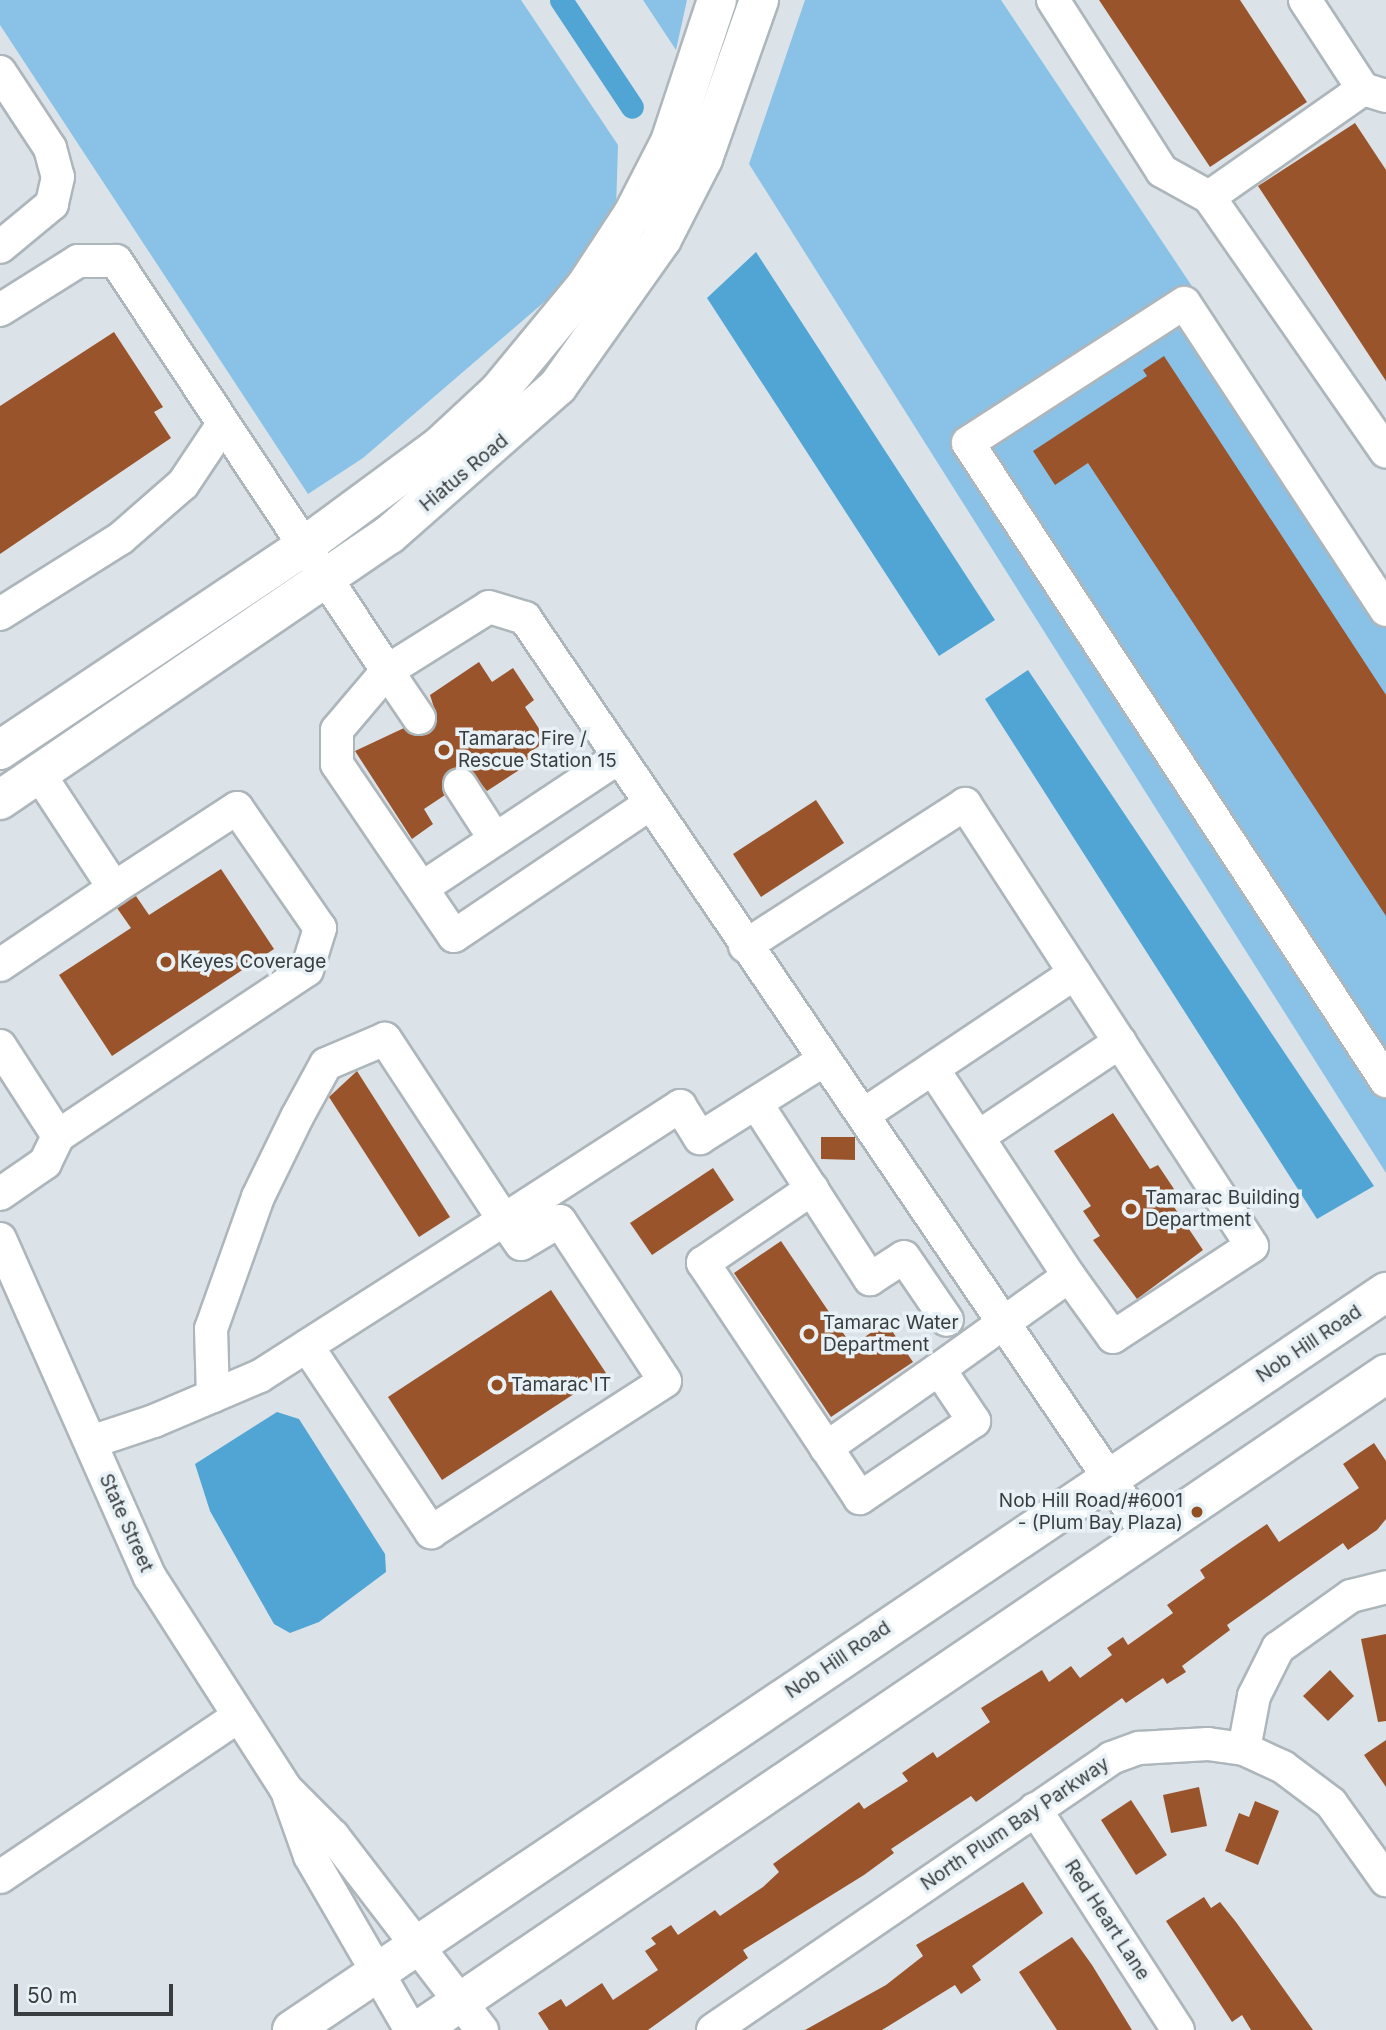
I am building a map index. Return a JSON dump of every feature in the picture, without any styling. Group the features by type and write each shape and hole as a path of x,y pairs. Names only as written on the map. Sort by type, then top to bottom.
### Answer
{"main road":[{"name":"Hiatus Road","path":"0,750 303,547 440,446 489,401 585,287 670,142 717,0"},
{"name":"Hiatus Road","path":"0,800 325,580 454,484 558,386 662,239 703,159 759,0"},
{"name":"Nob Hill Road","path":"292,2030 1108,1477 1386,1292"},
{"path":"419,2030 472,2015 1147,1534 1386,1374"}],"street":[{"path":"1053,0 1163,172 1209,197 1386,452"},
{"path":"1209,197 1375,93 1305,0"},
{"path":"0,72 50,148 58,177 52,204 0,247"},
{"path":"0,310 78,261 116,261 221,428 419,718"},
{"path":"1386,610 1184,303 968,443 1386,1080"},
{"path":"0,614 121,538 183,484 221,428"},
{"path":"647,806 454,936 337,764 337,730 387,671 489,607 525,618 647,806 863,1115 1147,1534"},
{"path":"422,888 616,759"},
{"path":"39,774 114,888"},
{"path":"460,785 495,839"},
{"path":"745,946 965,804 1252,1246 1113,1337 1069,1276 933,1069"},
{"path":"0,965 237,807 320,928 307,970 58,1136 45,1163 0,1194"},
{"path":"863,1115 1075,973"},
{"path":"213,1396 211,1329 258,1197 326,1064 386,1039 521,1244 560,1221 665,1381 431,1532 306,1346"},
{"path":"978,1137 1120,1042"},
{"path":"0,1046 58,1136"},
{"path":"91,1442 213,1396 306,1346 680,1106 700,1138 824,1060"},
{"path":"756,1103 870,1279 904,1257 947,1320"},
{"path":"812,1189 703,1263 860,1498 974,1421 939,1369"},
{"name":"State Street","path":"0,1239 150,1577 236,1718 286,1789 333,1836 472,2015"},
{"path":"826,1448 1069,1276"},
{"path":"1244,1749 1254,1696 1278,1648 1351,1596 1386,1587"},
{"path":"0,1877 236,1718"},
{"name":"North Plum Bay Parkway","path":"713,2030 1111,1758 1139,1748 1175,1743 1244,1749 1311,1784 1348,1821 1386,1880"},
{"name":"State Street","path":"286,1789 310,1856 381,1969 411,2030"},
{"name":"Red Heart Lane","path":"1035,1809 1178,2030"}],"shaded area":[{"path":"0,0 521,0 618,145 615,241 363,458 308,494 0,25"},
{"path":"643,0 687,0 676,50"},
{"path":"805,0 1001,0 1386,577 1386,1173 749,164"},
{"path":"756,252 995,620 939,656 707,298"},
{"path":"1028,670 1374,1186 1317,1219 985,699"},
{"path":"277,1412 299,1419 385,1554 386,1572 319,1622 290,1633 274,1624 210,1511 195,1464"}],"building":[{"path":"1099,0 1240,0 1307,102 1210,167"},
{"path":"1355,123 1386,170 1386,381 1258,186"},
{"path":"114,332 163,407 154,412 171,438 0,554 0,406"},
{"path":"1164,356 1386,695 1386,916 1088,463 1055,485 1033,451 1147,376 1143,370"},
{"name":"Tamarac Fire / Rescue Station 15","path":"479,662 492,682 513,668 534,700 525,707 547,741 527,754 533,761 487,791 469,769 449,770 445,795 424,809 433,824 412,839 355,751 404,728 420,736 430,733 437,717 430,695"},
{"path":"816,800 844,843 761,897 733,854"},
{"name":"Keyes Coverage","path":"221,869 274,949 112,1056 59,975 131,928 117,908 124,903 136,896 149,915"},
{"path":"357,1071 450,1217 419,1237 329,1097"},
{"name":"Tamarac Building Department","path":"1113,1113 1150,1169 1158,1165 1174,1189 1166,1195 1203,1250 1137,1299 1093,1240 1100,1236 1083,1211 1091,1206 1054,1151"},
{"path":"821,1137 855,1137 855,1160 821,1159"},
{"path":"713,1168 734,1200 652,1255 630,1223"},
{"name":"Tamarac Water Department","path":"781,1241 852,1346 886,1322 913,1362 831,1417 734,1273"},
{"name":"Tamarac IT","path":"551,1290 606,1373 442,1480 388,1397"},
{"path":"1374,1443 1386,1461 1386,1519 1377,1530 1348,1550 1343,1543 1227,1625 1230,1630 1182,1666 1186,1672 1167,1684 1163,1678 1126,1703 1122,1698 976,1802 971,1796 891,1849 894,1853 864,1875 743,1950 748,1958 648,2030 549,2030 538,2013 561,1999 566,2007 602,1983 613,2000 658,1970 645,1951 656,1944 651,1938 671,1925 678,1935 715,1910 720,1916 763,1887 779,1872 773,1864 859,1802 864,1809 908,1781 902,1773 933,1752 937,1758 990,1722 981,1708 1042,1670 1049,1682 1071,1666 1080,1678 1112,1655 1107,1648 1123,1637 1128,1645 1173,1613 1167,1605 1205,1578 1200,1570 1236,1545 1267,1524 1279,1542 1359,1488 1343,1464"},
{"path":"1386,1634 1386,1721 1378,1722 1361,1639"},
{"path":"1330,1670 1354,1696 1328,1721 1303,1696"},
{"path":"1386,1740 1386,1787 1364,1755"},
{"path":"1199,1787 1207,1826 1171,1833 1163,1795"},
{"path":"1131,1800 1167,1855 1136,1875 1101,1820"},
{"path":"1255,1801 1279,1811 1258,1865 1225,1851 1239,1813 1249,1817"},
{"path":"1023,1882 1043,1913 972,1966 981,1980 961,1994 955,1985 882,2030 805,2030 886,1985 923,1956 916,1945"},
{"path":"1204,1897 1211,1908 1220,1902 1313,2030 1251,2030 1242,2015 1232,2022 1166,1921"},
{"path":"1072,1937 1132,2030 1057,2030 1019,1972"}],"waterway":[{"path":"561,0 632,107"}],"place":[{"name":"Tamarac Fire / Rescue Station 15","path":"444,750"},
{"name":"Keyes Coverage","path":"166,962"},
{"name":"Tamarac Building Department","path":"1131,1209"},
{"name":"Tamarac Water Department","path":"809,1334"},
{"name":"Tamarac IT","path":"497,1385"},
{"name":"Nob Hill Road/#6001 - (Plum Bay Plaza)","path":"1197,1512"}]}
